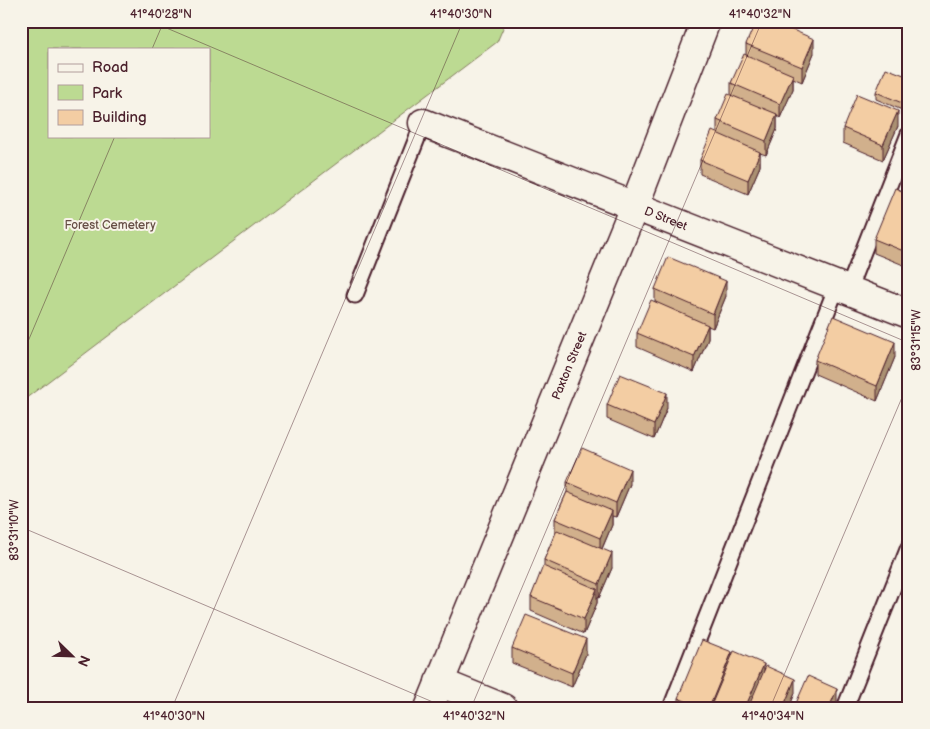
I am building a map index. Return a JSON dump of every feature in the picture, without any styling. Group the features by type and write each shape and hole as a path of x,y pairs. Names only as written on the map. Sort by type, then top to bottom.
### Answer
{"street":[{"name":"Paxton Street","path":"429,708 634,207 706,21"},
{"name":"D Street","path":"423,123 909,314"},
{"path":"439,682 502,708"}],"lane":[{"path":"354,295 423,123"},
{"path":"671,708 842,288 909,134"},
{"path":"845,708 909,547"}],"green space":[{"name":"Forest Cemetery","path":"21,21 506,21 497,42 21,402"}],"building":[{"path":"756,21 771,21 814,39 802,67 746,44"},
{"path":"744,54 793,75 780,104 731,83"},
{"path":"886,68 909,77 909,87 902,103 876,92"},
{"path":"728,94 777,114 766,141 717,120"},
{"path":"857,94 898,111 883,145 843,128"},
{"path":"712,131 760,152 748,180 700,160"},
{"path":"895,188 909,194 909,245 906,252 874,239"},
{"path":"668,257 726,281 713,314 655,289"},
{"path":"651,300 708,325 694,357 637,333"},
{"path":"833,316 895,342 877,386 815,360"},
{"path":"620,374 667,393 654,425 607,405"},
{"path":"582,448 630,469 616,503 567,482"},
{"path":"567,492 612,511 600,538 555,519"},
{"path":"557,530 612,553 599,584 544,560"},
{"path":"543,566 597,589 584,619 531,597"},
{"path":"526,615 586,639 572,673 512,648"},
{"path":"702,640 732,652 709,708 702,708 678,698"},
{"path":"734,651 764,664 745,708 710,708"},
{"path":"766,666 795,679 783,708 748,708"},
{"path":"808,676 837,689 829,708 794,708"}]}
